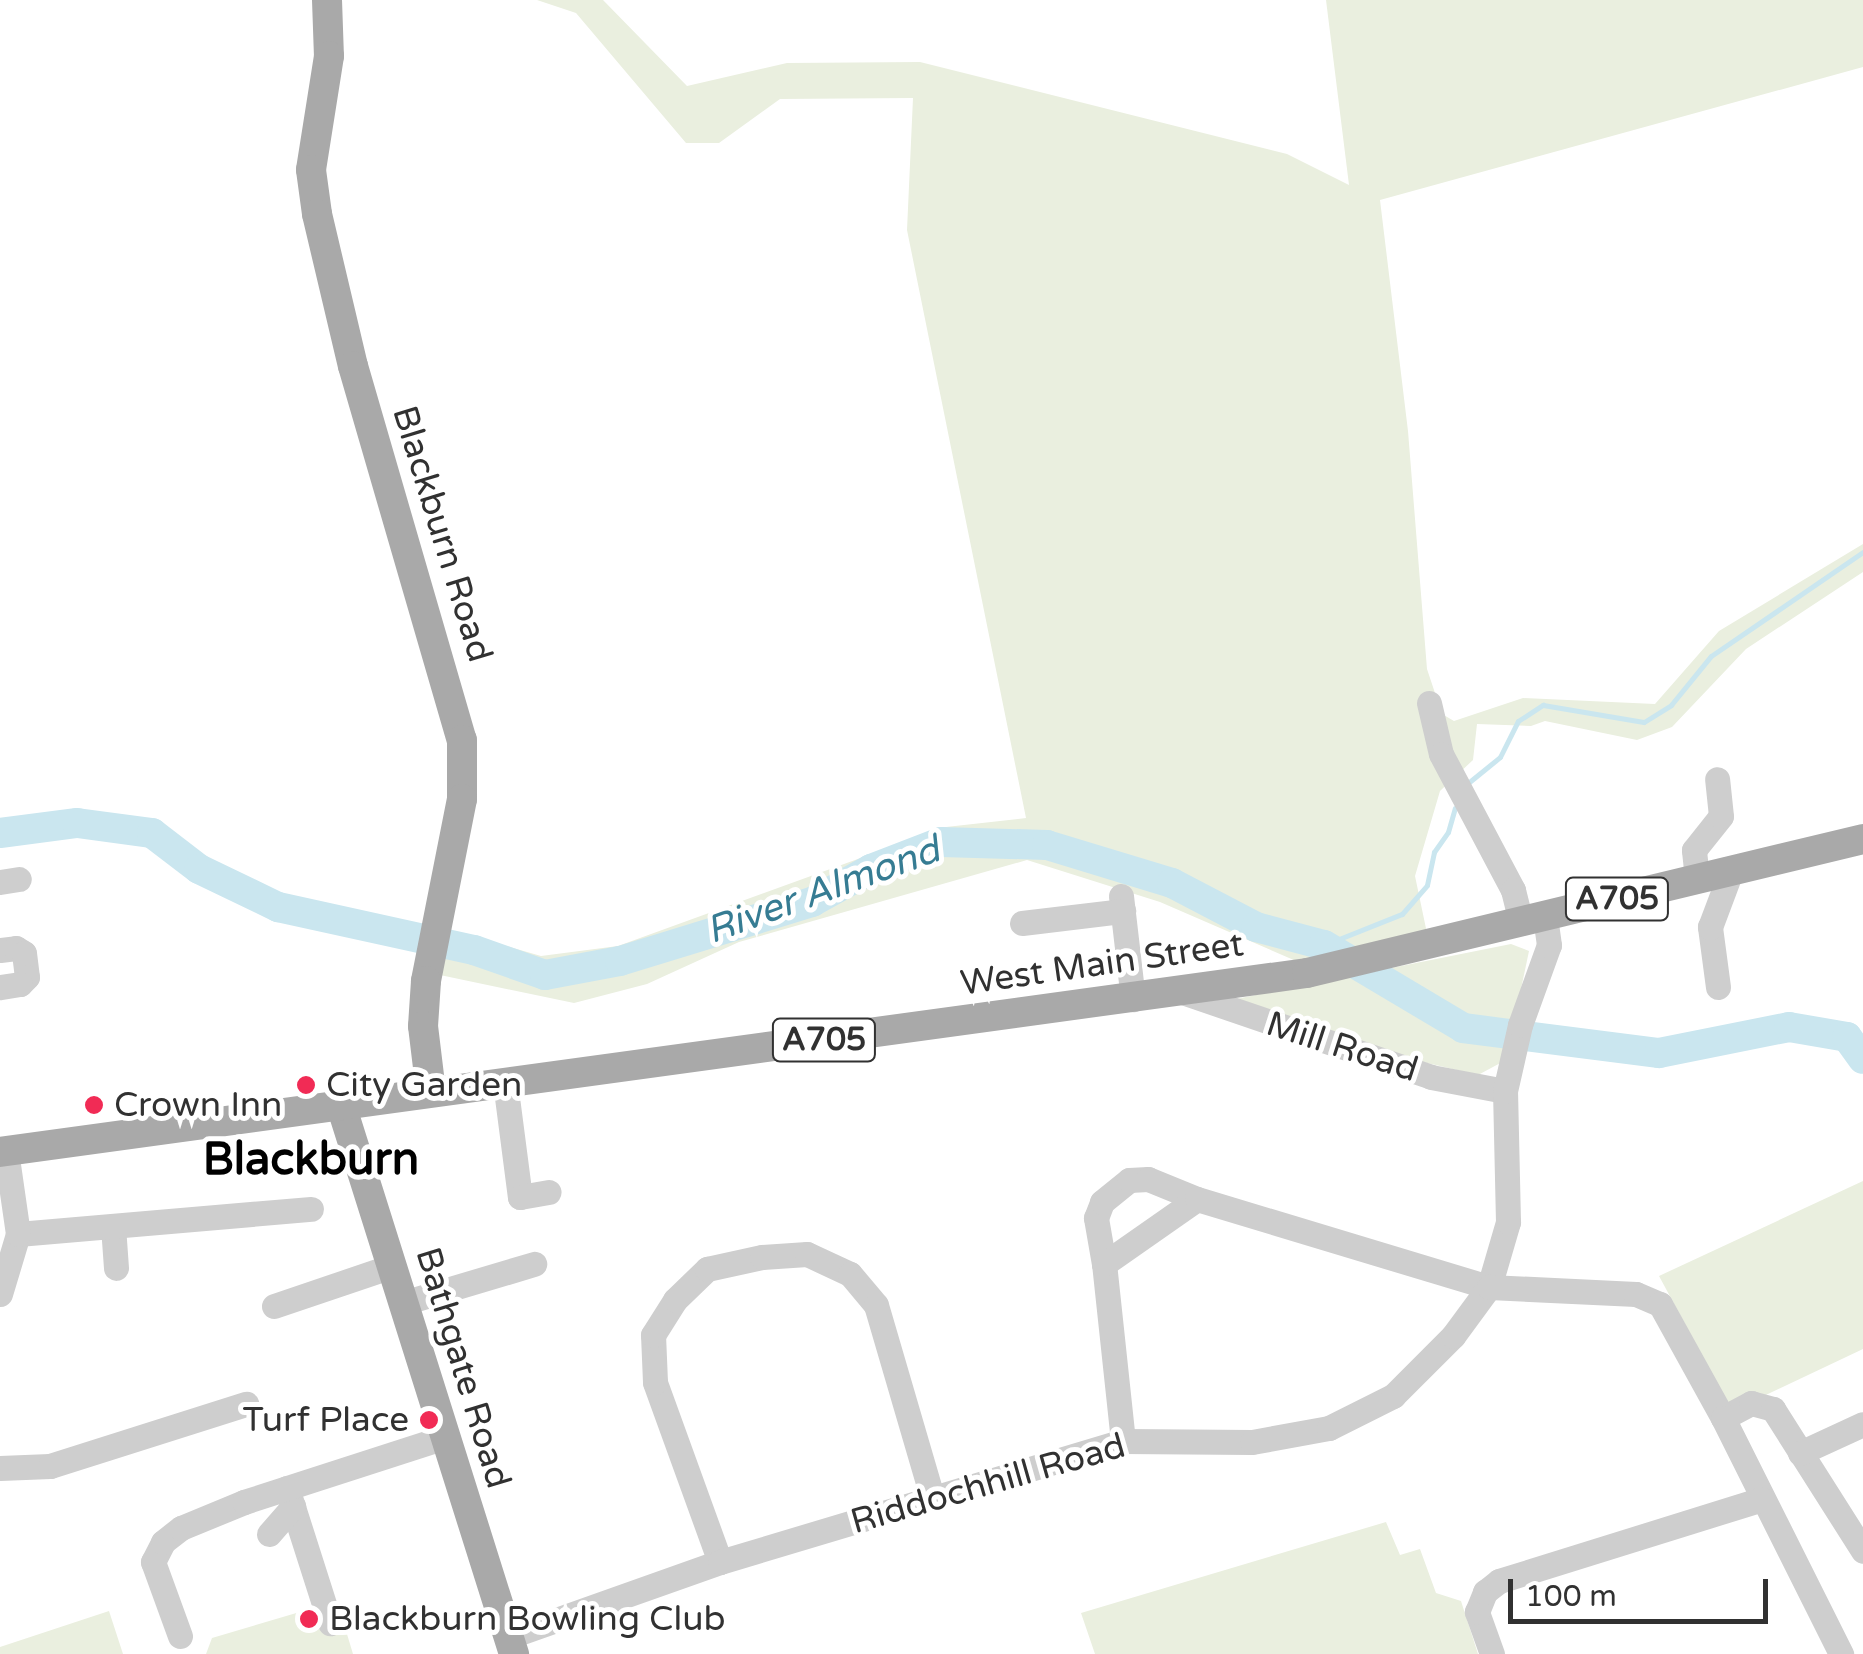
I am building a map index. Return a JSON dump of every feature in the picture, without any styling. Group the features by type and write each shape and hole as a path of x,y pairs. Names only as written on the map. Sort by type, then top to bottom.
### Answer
{"main road":[{"name":"Blackburn Road","path":"324,3 329,56 311,170 317,214 353,366 462,740 462,798 426,982 423,1026 432,1092"},
{"name":"West Main Street","path":"341,1105 1306,973 1863,839"},
{"name":"A705","path":"3,1152 341,1105"},
{"name":"Bathgate Road","path":"341,1105 511,1646"}],"street":[{"path":"1429,702 1441,754 1533,919"},
{"path":"1697,880 1692,866 1694,850 1721,816 1718,779"},
{"path":"1718,987 1710,927 1731,871"},
{"path":"1022,923 1122,904 1133,999"},
{"name":"Riddochhill Road","path":"511,1646 720,1562 1124,1440 1252,1442 1329,1428 1393,1396 1453,1336 1489,1288 1508,1222 1505,1090 1520,1025 1549,945 1533,919"},
{"path":"0,950 16,948 24,953 27,978 20,984 0,987"},
{"name":"Mill Road","path":"1182,992 1431,1076 1505,1090"},
{"path":"505,1082 520,1197 549,1192"},
{"path":"0,1294 18,1234 3,1152"},
{"path":"1124,1440 1096,1218 1102,1202 1129,1180 1148,1180 1196,1199 1489,1288 1636,1294 1660,1304 1723,1418 1841,1654"},
{"path":"1104,1264 1196,1199"},
{"path":"18,1234 311,1208"},
{"path":"114,1226 116,1268"},
{"path":"720,1562 655,1382 653,1335 675,1300 707,1270 762,1256 807,1254 850,1274 876,1305 932,1496"},
{"path":"403,1302 534,1264"},
{"path":"274,1306 392,1266"},
{"path":"1723,1418 1751,1403 1773,1409 1863,1551"},
{"path":"0,1468 20,1471 50,1466 246,1404"},
{"path":"1800,1453 1863,1424"},
{"path":"180,1636 153,1562 163,1542 182,1528 290,1497 446,1437"},
{"path":"269,1534 290,1497"},
{"path":"290,1497 330,1622"},
{"path":"1492,1654 1477,1612 1485,1592 1499,1581 1762,1499"}],"green space":[{"path":"537,0 603,0 687,86 787,63 920,62 1287,154 1349,185 1326,0 1863,0 1863,67 1380,200 1408,431 1427,669 1442,714 1454,721 1523,698 1655,704 1719,631 1863,544 1863,572 1746,649 1672,727 1637,740 1545,721 1531,726 1477,724 1473,760 1440,791 1415,876 1428,938 1303,964 1160,902 1027,860 739,942 647,984 574,1003 440,975 455,931 541,956 618,946 946,827 1026,818 907,230 913,98 780,99 719,143 686,143 576,13"},
{"path":"1511,944 1529,951 1506,1060 1478,1075 1385,1053 1226,1001"},
{"path":"1863,1181 1863,1349 1732,1411 1659,1276"},
{"path":"1386,1522 1400,1555 1420,1549 1436,1593 1461,1601 1478,1654 1095,1654 1081,1613"},
{"name":"Blackburn Bowling Club","path":"337,1601 353,1654 206,1654 212,1638"},
{"path":"109,1611 123,1654 0,1654 0,1647"}],"waterway":[{"path":"1468,783 1500,757 1518,721 1543,705 1644,722 1671,705 1711,656 1863,552"},
{"path":"1324,945 1402,914 1427,885 1434,852 1448,832 1455,808"},
{"name":"River Almond","path":"0,833 77,823 152,833 199,869 278,907 474,950 545,975 620,961 812,902 871,869 941,842 1047,845 1172,883 1256,927 1324,945 1463,1028 1659,1053 1789,1027 1847,1037 1863,1059"}],"place":[{"name":"City Garden","path":"306,1085"},
{"name":"Crown Inn","path":"94,1105"},
{"name":"Turf Place","path":"429,1420"},
{"name":"Blackburn Bowling Club","path":"309,1619"}],"district":[{"name":"Blackburn","path":"311,1161"}]}
